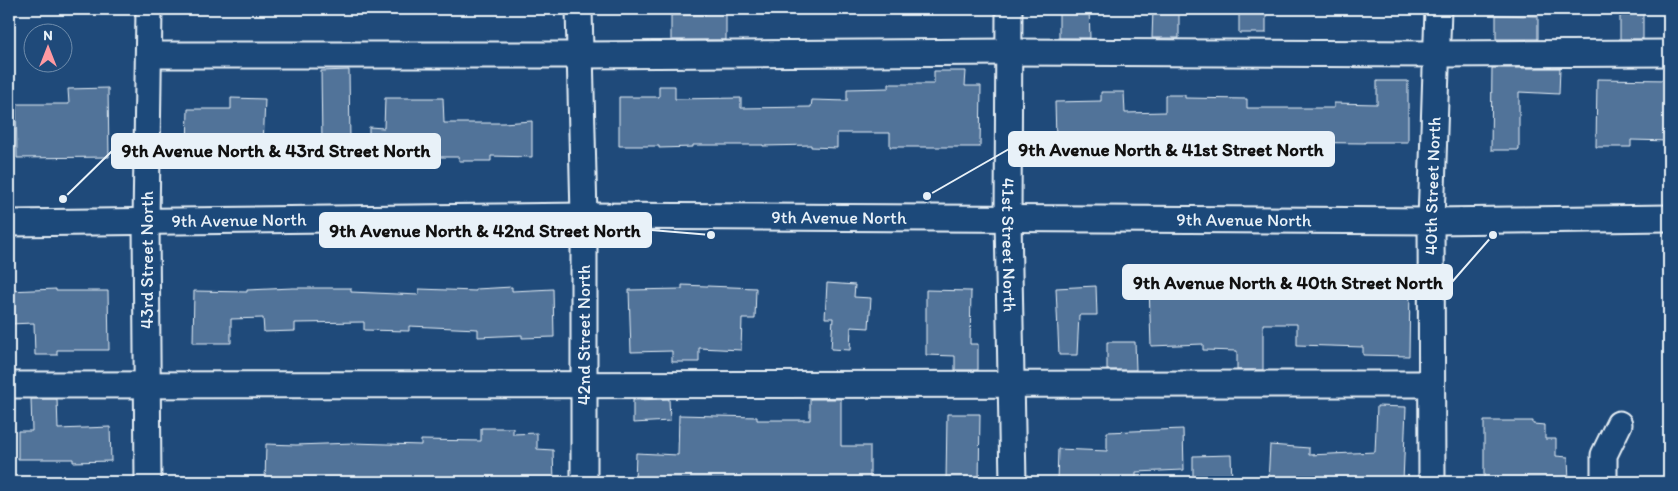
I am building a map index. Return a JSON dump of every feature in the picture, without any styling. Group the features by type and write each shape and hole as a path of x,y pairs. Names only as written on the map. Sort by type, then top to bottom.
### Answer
{"street":[{"name":"43rd Street North","path":"148,482 146,223 149,9"},
{"name":"42nd Street North","path":"580,9 584,216 584,482"},
{"name":"41st Street North","path":"1009,9 1008,219 1013,482"},
{"name":"40th Street North","path":"1432,482 1431,221 1438,9"},
{"path":"149,55 580,55 1009,52 1669,53"},
{"name":"9th Avenue North","path":"9,224 584,216 1431,221 1669,218"},
{"path":"9,384 1431,384"},
{"path":"1604,482 1604,455 1619,424"}],"building":[{"path":"1059,9 1089,9 1090,38 1059,38"},
{"path":"1153,9 1179,9 1179,38 1152,38"},
{"path":"1239,9 1266,9 1266,33 1239,33"},
{"path":"1620,9 1643,9 1643,39 1620,39"},
{"path":"705,12 726,12 726,40 671,40 671,15 705,15"},
{"path":"1496,15 1538,16 1538,39 1496,39"},
{"path":"1492,68 1560,68 1559,94 1519,92 1519,150 1491,150"},
{"path":"349,70 350,141 322,142 321,71"},
{"path":"934,71 966,71 965,86 981,86 980,147 890,147 890,133 837,133 837,148 811,147 811,145 693,145 693,147 659,148 659,146 619,146 619,97 659,97 659,86 675,86 675,99 741,98 741,108 811,107 812,100 847,101 847,89 889,88 889,84 934,84"},
{"path":"1597,79 1669,80 1669,141 1631,140 1631,147 1596,147"},
{"path":"1377,81 1408,81 1408,142 1259,142 1258,139 1204,139 1204,142 1165,142 1165,136 1056,138 1055,102 1101,101 1101,92 1124,92 1125,113 1165,112 1165,95 1185,95 1185,98 1247,99 1247,108 1334,108 1334,103 1377,104"},
{"path":"108,88 109,157 17,158 16,104 69,104 68,89"},
{"path":"231,98 265,99 263,147 222,146 222,149 187,149 188,109 231,109"},
{"path":"385,98 443,98 444,123 532,121 532,157 491,156 491,161 459,161 459,157 369,157 369,127 384,128"},
{"path":"1194,282 1228,283 1228,286 1282,286 1282,283 1316,284 1316,289 1363,291 1363,285 1410,286 1409,356 1363,355 1363,347 1297,345 1297,324 1263,324 1263,370 1237,370 1237,351 1203,350 1203,344 1151,346 1149,286 1194,285"},
{"path":"827,283 855,285 854,297 871,298 869,328 851,327 850,350 831,349 833,318 825,318"},
{"path":"682,285 756,288 755,319 742,319 741,350 699,348 699,362 672,362 672,351 631,352 629,290 682,289"},
{"path":"1096,286 1097,315 1079,315 1077,355 1059,355 1056,288"},
{"path":"512,287 512,291 553,289 554,337 522,338 522,335 478,337 478,329 409,326 409,331 364,330 364,322 295,323 295,331 264,332 263,318 231,319 231,343 193,343 194,291 247,292 247,290 293,288 351,288 351,292 419,295 419,289 476,291 476,289"},
{"path":"56,289 56,291 108,291 109,350 57,350 57,355 35,355 34,323 9,324 9,291"},
{"path":"926,290 971,291 970,344 978,344 978,370 955,370 955,356 926,355"},
{"path":"1107,342 1135,342 1136,370 1107,370"},
{"path":"31,399 57,399 58,429 110,427 111,461 73,462 73,459 18,459 18,431 32,431"},
{"path":"669,399 670,421 633,423 633,400"},
{"path":"810,399 841,399 841,446 870,446 870,482 635,482 636,453 678,455 679,415 757,417 757,420 810,420"},
{"path":"1377,406 1406,407 1403,482 1268,482 1270,445 1309,448 1309,455 1375,452"},
{"path":"947,414 980,414 979,482 946,482"},
{"path":"1484,421 1533,421 1533,424 1545,425 1545,439 1556,439 1556,456 1568,457 1569,482 1484,482"},
{"path":"481,428 513,428 513,434 537,433 537,449 553,450 554,482 265,482 266,444 353,443 421,445 421,440 481,441"},
{"path":"1183,429 1184,470 1136,472 1136,482 1057,482 1058,449 1107,451 1107,432"},
{"path":"1231,455 1232,482 1193,482 1193,456"}],"place":[{"name":"9th Avenue North & 41st Street North","path":"927,196"},
{"name":"9th Avenue North & 43rd Street North","path":"63,199"},
{"name":"9th Avenue North & 42nd Street North","path":"711,235"},
{"name":"9th Avenue North & 40th Street North","path":"1493,235"}]}
